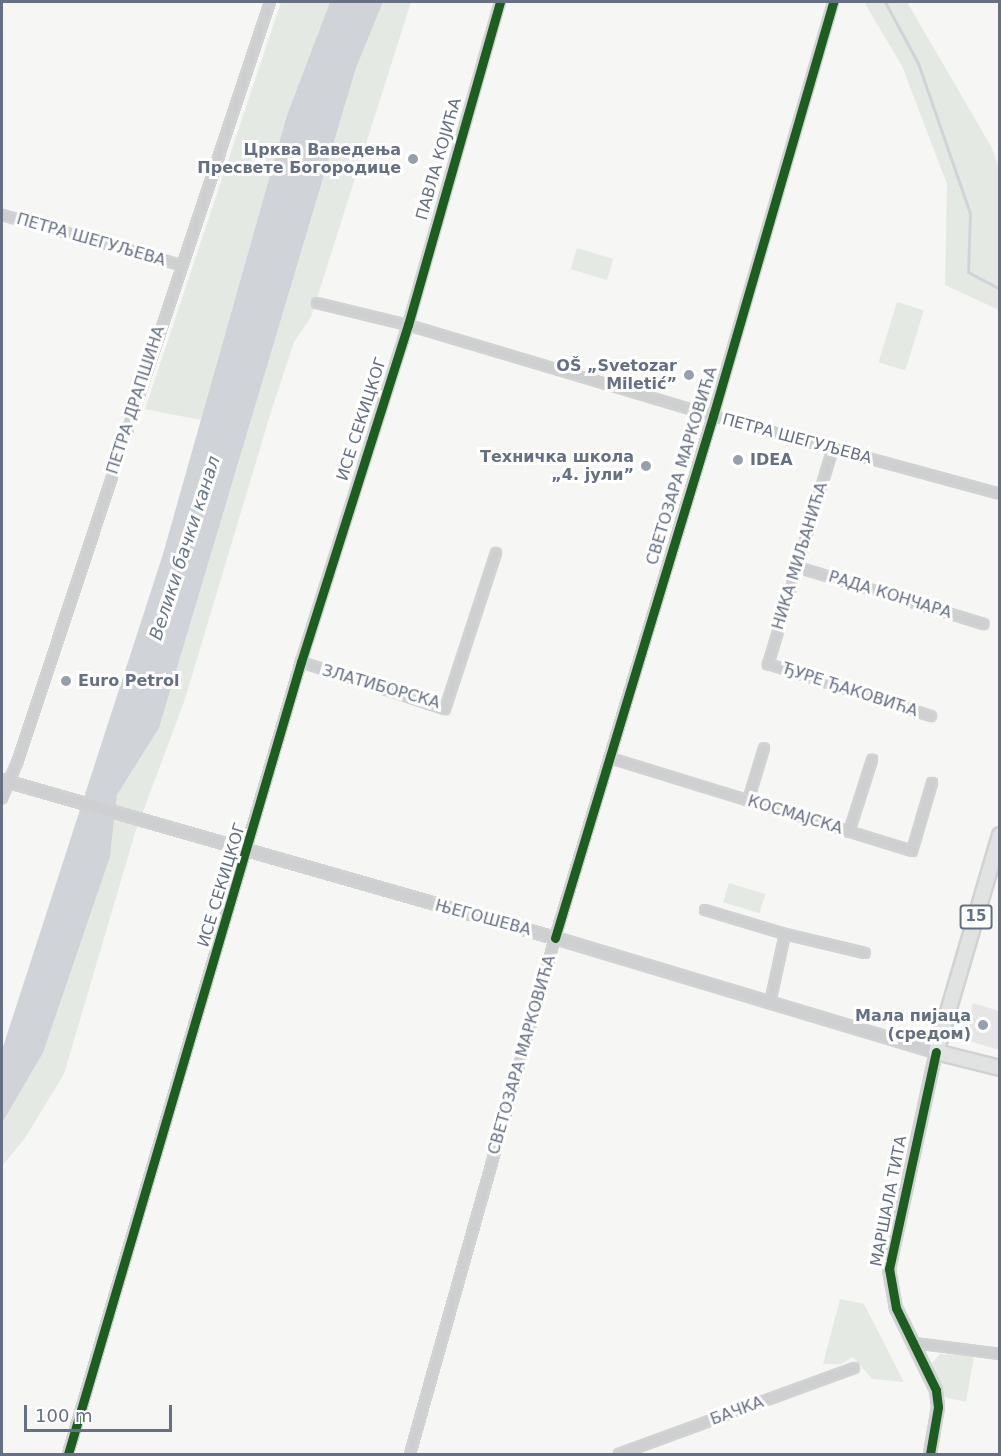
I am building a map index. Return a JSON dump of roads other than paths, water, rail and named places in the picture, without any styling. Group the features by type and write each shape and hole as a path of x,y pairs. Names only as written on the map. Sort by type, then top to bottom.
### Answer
{"main road":[{"name":"15","path":"936,1052 999,835"},
{"name":"ЊЕГОШЕВА","path":"936,1052 999,1068"}],"street":[{"name":"ПЕТРА ДРАПШИНА","path":"2,798 5,781 270,2"},
{"name":"ПАВЛА КОЈИЋА","path":"408,325 500,2"},
{"name":"СВЕТОЗАРА МАРКОВИЋА","path":"410,1455 555,938 713,416 832,2"},
{"name":"ПЕТРА ШЕГУЉЕВА","path":"2,215 181,266"},
{"name":"ПЕТРА ШЕГУЉЕВА","path":"318,303 408,325 713,416 999,494"},
{"name":"ИСЕ СЕКИЦКОГ","path":"70,1454 301,662 408,325"},
{"name":"НИКА МИЉАНИЋА","path":"768,664 832,448"},
{"name":"ЗЛАТИБОРСКА","path":"301,662 445,709 496,553"},
{"name":"РАДА КОНЧАРА","path":"797,567 983,624"},
{"name":"ЂУРЕ ЂАКОВИЋА","path":"768,664 932,716"},
{"path":"748,801 764,748"},
{"name":"КОСМАЈСКА","path":"610,758 912,851 932,783"},
{"path":"849,832 872,760"},
{"name":"ЊЕГОШЕВА","path":"5,781 247,852 555,938 936,1052"},
{"path":"705,910 785,934 865,953"},
{"path":"770,1002 785,934"},
{"name":"МАРШАЛА ТИТА","path":"930,1455 938,1399 932,1378 892,1297 889,1269 936,1052"},
{"path":"914,1343 999,1354"},
{"name":"БАЧКА","path":"619,1455 854,1368"}],"water":[{"name":"Велики бачки канал","path":"330,2 383,2 356,68 159,728 117,795 110,857 43,1053 2,1123 2,1050 163,554 287,115"}],"waterway":[{"path":"885,2 918,63 970,213 968,272 1000,289"}],"place":[{"name":"Црква Ваведења Пресвете Богородице","path":"413,159"},
{"name":"OŠ „Svetozar Miletić”","path":"689,375"},
{"name":"IDEA","path":"738,460"},
{"name":"Техничка школа „4. јули”","path":"646,466"},
{"name":"Euro Petrol","path":"66,681"},
{"name":"Мала пијаца (средом)","path":"983,1025"}]}
